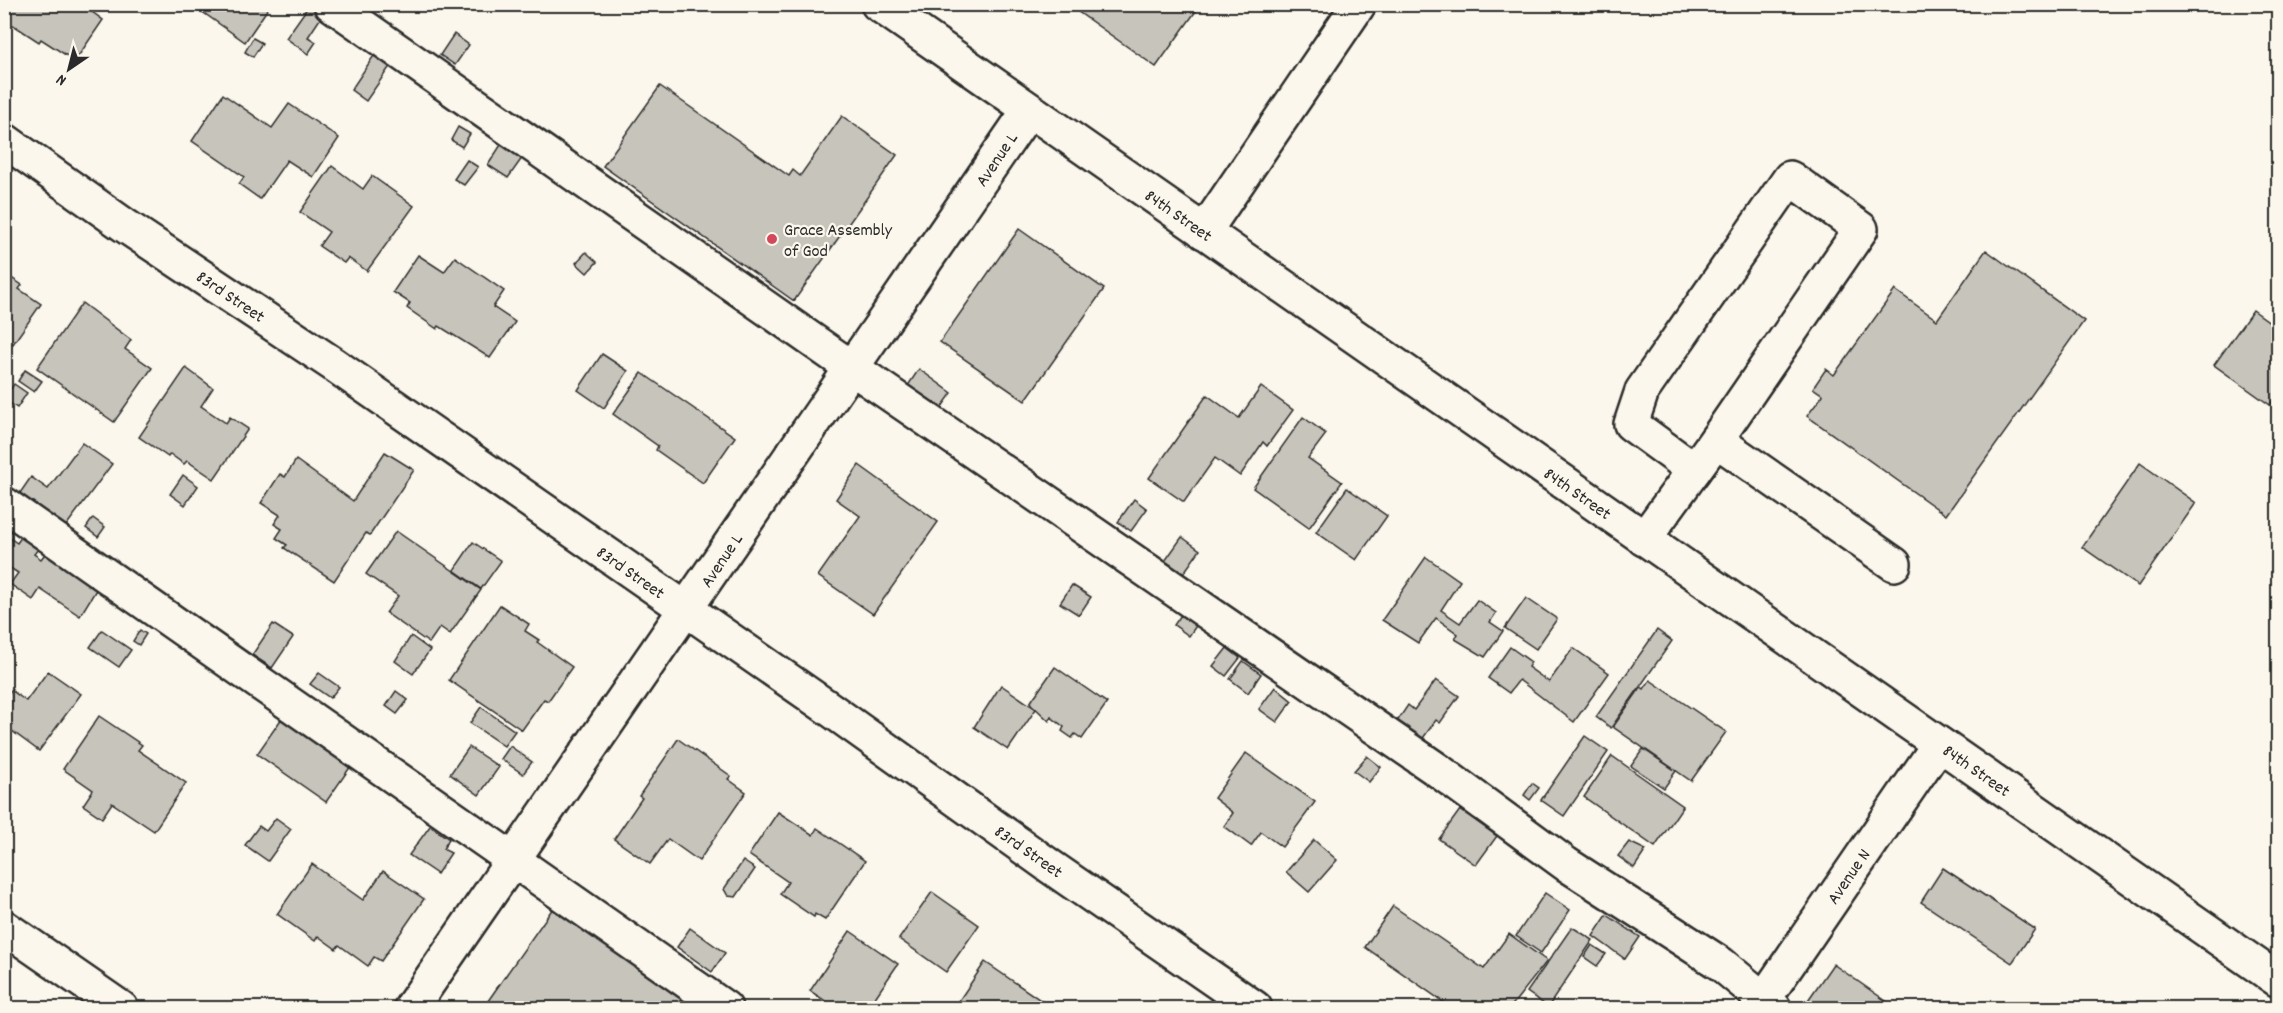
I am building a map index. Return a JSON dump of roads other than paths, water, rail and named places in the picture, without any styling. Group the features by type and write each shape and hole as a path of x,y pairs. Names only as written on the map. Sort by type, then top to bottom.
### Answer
{"street":[{"path":"331,4 852,368 1439,771 1566,864 1721,964 1765,1006"},
{"name":"84th Street","path":"878,4 2278,980"},
{"path":"1204,232 1359,4"},
{"name":"Avenue L","path":"411,1008 1029,110"},
{"name":"83rd Street","path":"4,140 124,225 333,364 1255,1008"},
{"path":"1644,539 1716,440 1861,229 1790,178 1642,392 1631,424 1694,470"},
{"path":"1716,440 1894,564"},
{"path":"4,504 725,1008"},
{"name":"Avenue N","path":"1765,1006 1939,744"},
{"path":"4,927 121,1008"}],"place":[{"name":"Grace Assembly of God","path":"772,239"}]}
